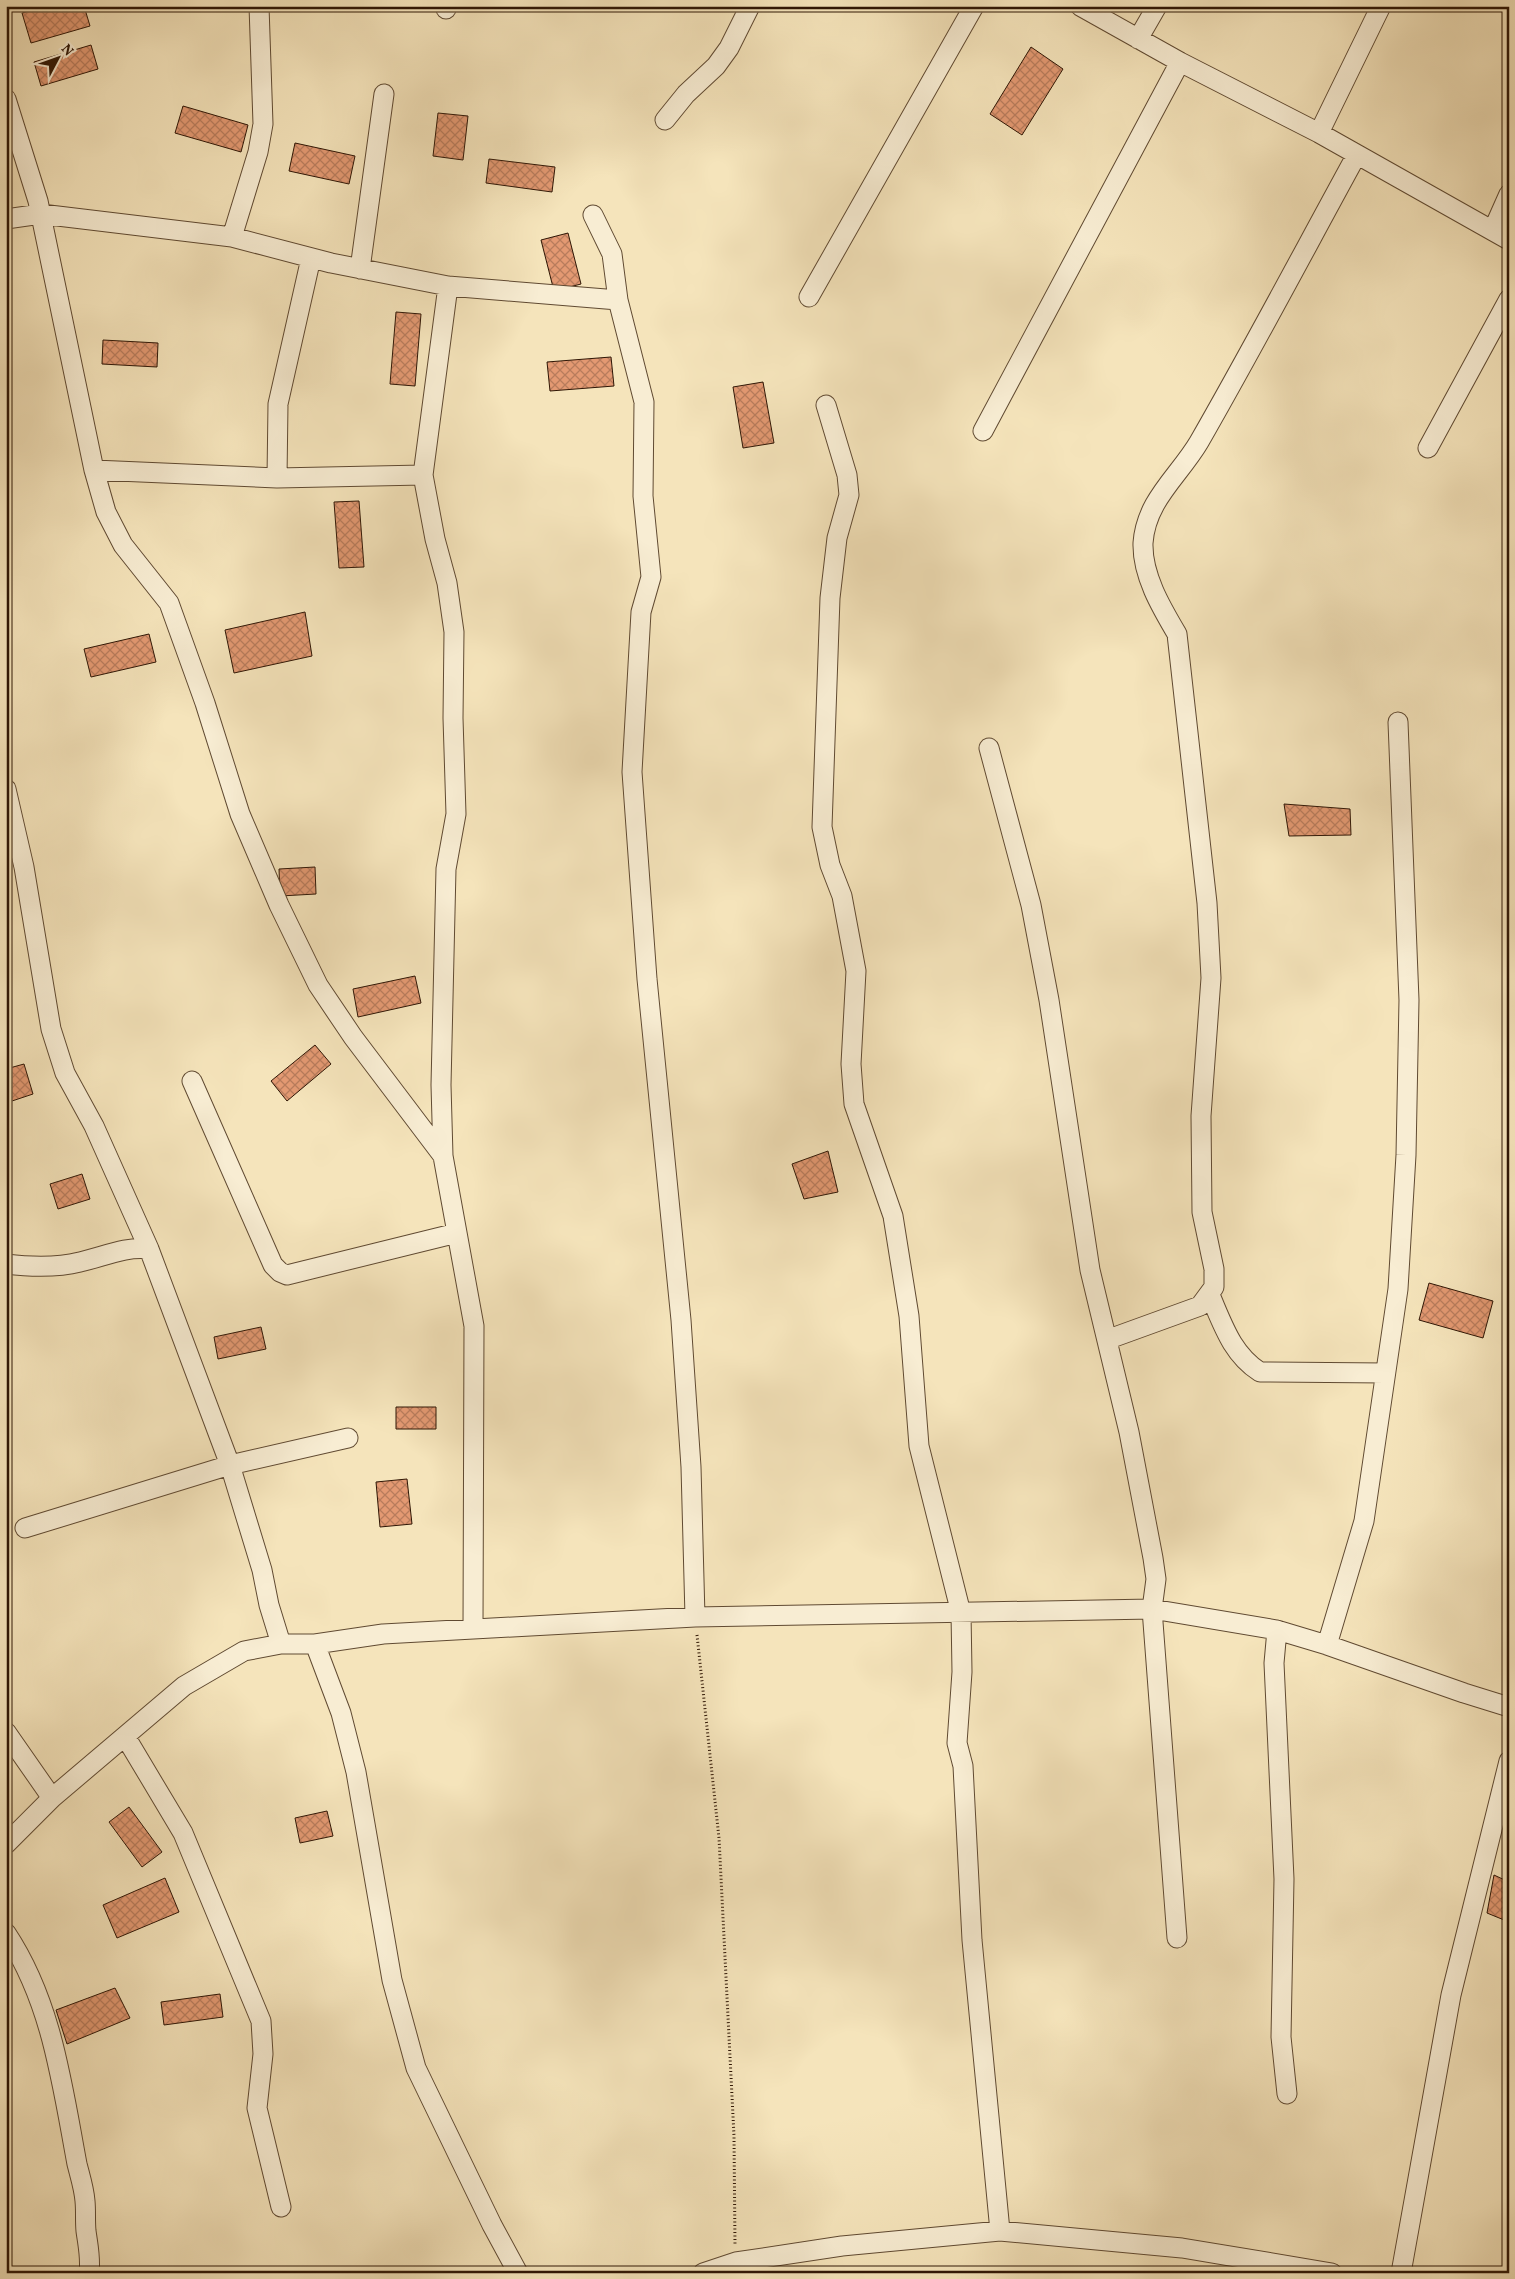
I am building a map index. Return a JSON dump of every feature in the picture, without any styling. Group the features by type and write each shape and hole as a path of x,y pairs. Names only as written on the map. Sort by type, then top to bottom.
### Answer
{"street":[{"path":"232,237 258,152 263,124 260,6"},
{"path":"664,120 686,94 716,66 728,48 750,6"},
{"path":"809,297 974,6"},
{"path":"1080,6 1180,62 1319,133 1356,156 1509,240"},
{"path":"1138,39 1157,6"},
{"path":"1319,133 1381,6"},
{"path":"983,431 1180,62"},
{"path":"360,269 384,94"},
{"path":"6,99 41,214 94,470 106,512 123,545 169,603 205,703 240,814 279,905 318,985 353,1037 443,1156"},
{"path":"1109,1339 1200,1306 1210,1295 1214,1287 1214,1269 1202,1212 1201,1116 1211,978 1207,903 1177,634 1163,610 1147,575 1143,543 1151,508 1198,444 1356,156"},
{"path":"1492,230 1509,194"},
{"path":"6,219 41,214 232,237 311,258 448,286 618,300"},
{"path":"593,215 612,254 618,300 644,402 643,496 651,577 640,612 632,772 647,979 681,1320 691,1467 695,1617"},
{"path":"276,478 278,404 311,258"},
{"path":"448,286 423,475 435,539 447,583 454,632 453,718 456,814 446,869 441,1085 443,1156 474,1326 473,1628"},
{"path":"1428,448 1509,299"},
{"path":"826,405 847,475 849,495 837,538 830,598 822,827 830,866 842,896 856,971 851,1064 854,1104 868,1151 893,1216 910,1316 919,1446 961,1613 962,1672 957,1743 963,1766 972,1940 1000,2231"},
{"path":"94,470 276,478 423,475"},
{"path":"1327,1645 1364,1521 1398,1289 1406,1155 1409,1000 1398,722"},
{"path":"989,748 1031,905 1049,1000 1090,1270 1109,1339 1115,1380 1129,1432 1154,1558 1156,1579 1152,1609 1177,1938"},
{"path":"6,789 24,867 54,1038 65,1073 94,1126 149,1249 230,1465 262,1570 281,1644"},
{"path":"192,1081 273,1264 280,1272 288,1275 458,1233"},
{"path":"6,1264 44,1267 78,1263 135,1247 149,1249"},
{"path":"1210,1295 1232,1346 1246,1362 1260,1372 1385,1373"},
{"path":"25,1528 230,1465 348,1438"},
{"path":"6,1844 52,1798 184,1686 244,1651 281,1644 315,1644 383,1634 695,1617 1152,1609 1277,1630 1327,1645 1509,1707"},
{"path":"1277,1630 1275,1672 1284,1879 1281,2037 1286,2094"},
{"path":"315,1644 341,1713 356,1772 392,1980 416,2068 492,2225 518,2273"},
{"path":"6,1732 52,1798"},
{"path":"125,1736 183,1833 260,2021 263,2054 257,2108 281,2207"},
{"path":"1401,2273 1452,1995 1509,1761"},
{"path":"6,1933 22,1956 52,2036 85,2199 86,2230 91,2260 89,2273"},
{"path":"703,2273 736,2262 842,2246 1000,2231 1182,2248 1332,2273"}],"path":[{"path":"695,1617 719,1838 734,2136 736,2262"}],"building":[{"path":"46,6 84,6 90,26 31,43 22,13"},
{"path":"91,45 98,69 41,86 34,62"},
{"path":"1031,47 1063,69 1022,135 990,114"},
{"path":"183,106 248,125 241,152 175,133"},
{"path":"438,113 468,116 463,160 433,156"},
{"path":"295,143 355,156 349,184 289,171"},
{"path":"489,159 555,167 552,192 486,183"},
{"path":"568,233 581,284 554,291 541,240"},
{"path":"396,312 421,314 415,386 390,384"},
{"path":"103,340 158,343 157,367 102,364"},
{"path":"611,357 614,386 550,391 547,362"},
{"path":"763,382 774,443 743,448 733,387"},
{"path":"359,501 364,567 339,568 334,502"},
{"path":"305,612 312,656 234,673 225,630"},
{"path":"149,634 156,662 91,677 84,649"},
{"path":"1284,804 1350,809 1351,835 1289,836"},
{"path":"315,867 316,894 280,896 279,869"},
{"path":"415,976 421,1003 358,1017 353,989"},
{"path":"315,1045 331,1064 287,1101 271,1081"},
{"path":"24,1064 33,1094 6,1103 6,1069"},
{"path":"828,1151 838,1192 804,1199 792,1164"},
{"path":"82,1174 90,1199 58,1209 50,1184"},
{"path":"1429,1283 1493,1301 1483,1338 1419,1320"},
{"path":"261,1327 266,1349 218,1359 214,1337"},
{"path":"396,1407 436,1407 436,1429 396,1429"},
{"path":"407,1479 412,1524 380,1527 376,1482"},
{"path":"129,1807 162,1852 142,1867 109,1822"},
{"path":"327,1811 333,1836 300,1843 295,1818"},
{"path":"1494,1875 1509,1882 1509,1922 1487,1913"},
{"path":"165,1878 179,1912 117,1938 103,1905"},
{"path":"115,1988 130,2018 67,2044 56,2010"},
{"path":"220,1994 223,2017 164,2025 161,2002"}]}
